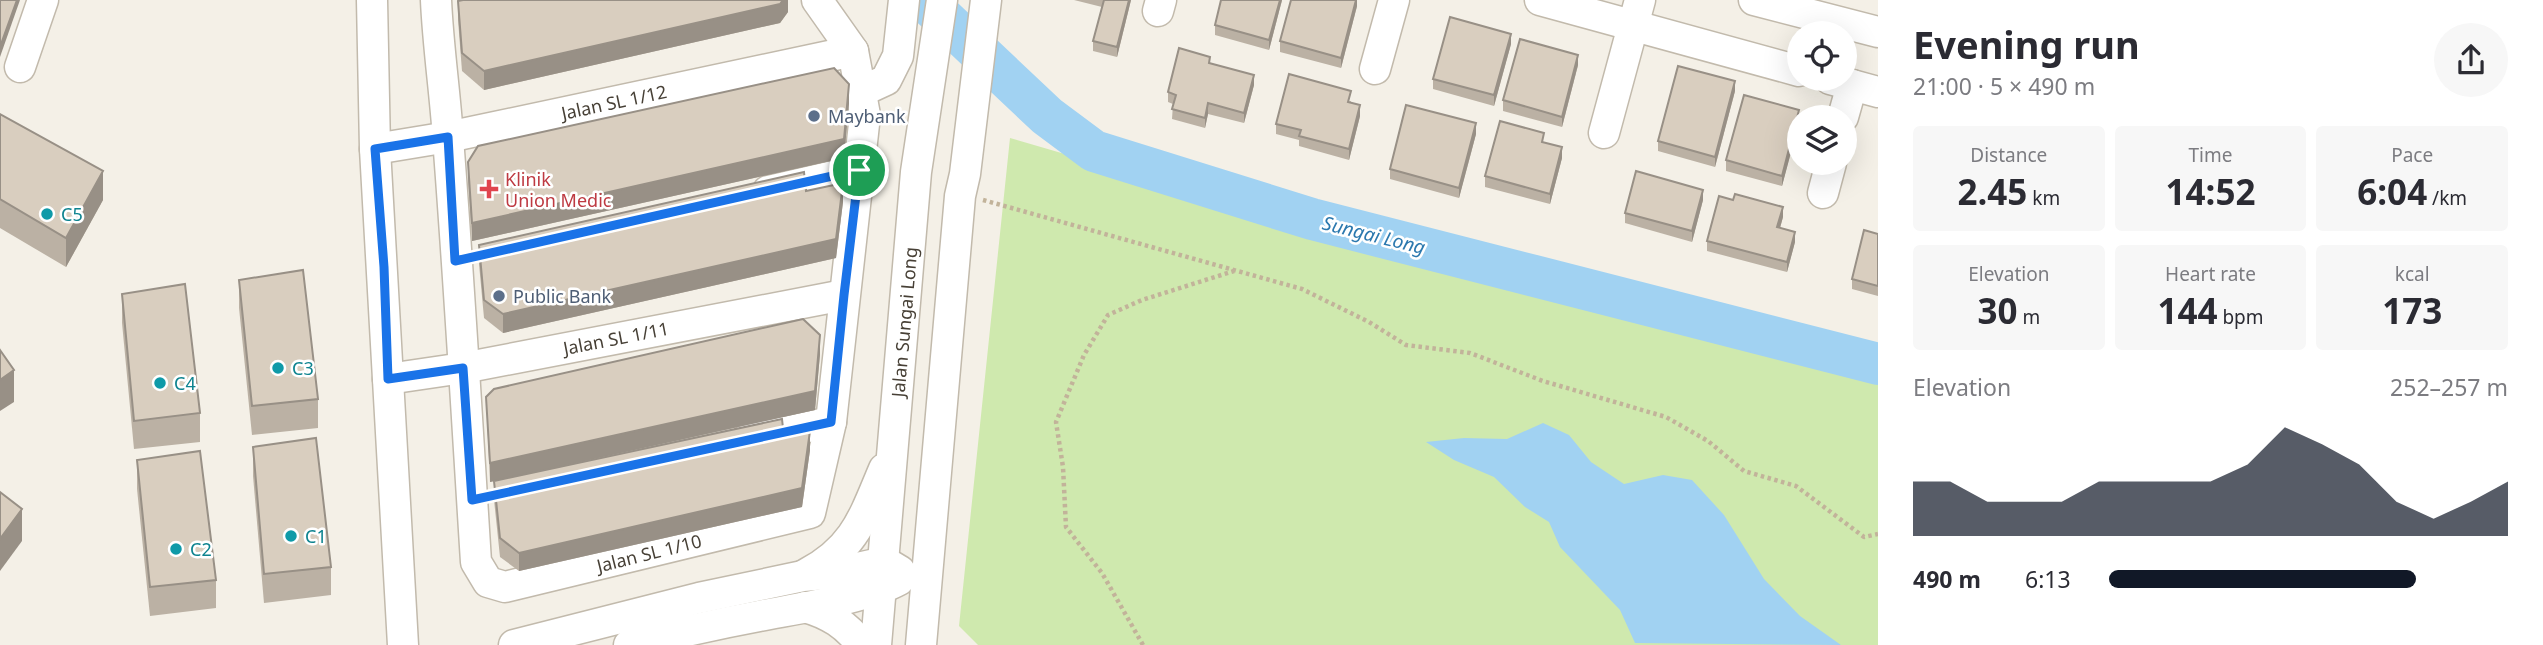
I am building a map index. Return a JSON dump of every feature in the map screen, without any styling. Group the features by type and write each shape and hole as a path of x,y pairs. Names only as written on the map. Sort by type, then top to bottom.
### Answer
{"street":[{"path":"20,66 43,0"},
{"path":"372,0 375,149 384,267 403,645"},
{"path":"725,445 831,422 865,115 853,51 817,0"},
{"name":"Jalan Sungai Long","path":"876,645 905,576 970,138 986,0"},
{"path":"1375,69 1394,0"},
{"path":"1540,0 1637,13 1787,67"},
{"path":"1754,0 1878,32"},
{"path":"860,92 886,80 898,55 903,4"},
{"name":"Jalan Sungai Long","path":"921,645 905,576 895,444 916,172 940,9"},
{"path":"445,12 448,137 468,258 463,368"},
{"path":"1604,133 1637,13"},
{"name":"Jalan SL 1/12","path":"375,149 448,137 853,51"},
{"path":"738,198 859,170"},
{"path":"1823,193 1828,175"},
{"name":"Jalan SL 1/11","path":"388,379 463,368 844,295"},
{"name":"Jalan SL 1/10","path":"463,368 485,497 476,562 488,582 505,587 810,513 831,422"},
{"path":"803,576 829,563 856,532 895,444"},
{"path":"514,645 699,598 803,576 835,573 905,576"},
{"path":"629,645 805,607 905,576"},
{"path":"805,607 826,613 848,628 862,645"}],"path":[{"path":"960,196 1003,204 1302,289 1369,322 1406,345 1470,353 1543,381 1666,417 1708,441 1744,471 1796,486 1864,537 1878,534"},
{"path":"1143,645 1102,573 1066,527 1063,467 1056,422 1084,355 1108,315 1142,300 1235,271"}],"green space":[{"path":"1010,138 1363,241 1878,375 1878,645 978,645 959,626"}],"water":[{"path":"1543,423 1569,435 1591,462 1624,484 1663,475 1692,480 1724,515 1764,579 1800,616 1841,645 1635,643 1620,610 1560,547 1549,522 1525,507 1494,477 1454,460 1426,442 1464,438 1507,439"}],"building":[{"path":"0,0 17,0 0,47"},
{"path":"783,0 780,4 484,71 462,53 458,1"},
{"path":"1104,0 1129,0 1117,47 1093,41"},
{"path":"1221,0 1280,0 1269,40 1215,25"},
{"path":"1291,0 1356,0 1341,58 1280,41"},
{"path":"1450,17 1511,34 1494,95 1433,79"},
{"path":"1520,39 1578,55 1562,117 1503,100"},
{"path":"1179,48 1210,57 1209,63 1254,75 1244,113 1208,103 1205,118 1172,109 1176,95 1168,92"},
{"path":"1678,66 1735,81 1715,157 1658,141"},
{"path":"834,68 849,84 844,139 472,223 468,162 478,146"},
{"path":"1289,74 1351,91 1348,102 1360,105 1349,149 1299,136 1301,130 1276,124"},
{"path":"1744,95 1787,107 1787,157 1782,176 1726,160"},
{"path":"1406,105 1476,123 1459,188 1390,169"},
{"name":"C5","path":"0,114 103,171 66,238 0,199"},
{"path":"1500,121 1544,133 1542,142 1562,147 1550,194 1485,176"},
{"path":"1636,171 1703,190 1692,231 1625,213"},
{"path":"804,172 806,191 843,183 836,239 503,314 484,300 479,245"},
{"path":"1735,194 1783,207 1777,227 1795,232 1787,262 1707,241 1719,196 1733,200"},
{"path":"1864,230 1878,234 1878,286 1852,279"},
{"name":"C3","path":"303,270 318,399 252,406 239,280"},
{"name":"C4","path":"185,284 200,413 134,421 122,294"},
{"path":"803,319 820,335 815,391 490,463 486,397 494,389"},
{"path":"0,350 14,370 0,380"},
{"path":"782,419 784,437 810,431 802,488 519,553 500,538 494,481"},
{"name":"C1","path":"316,438 331,567 264,574 253,447"},
{"name":"C2","path":"200,451 216,580 150,587 137,460"},
{"path":"0,492 22,509 0,539"}],"waterway":[{"name":"Sungai Long","path":"924,0 1047,116 1094,151 1312,219 1878,364"}],"place":[{"name":"Maybank","path":"814,116"},
{"name":"Klinik Union Medic","path":"489,189"},
{"name":"C5","path":"47,214"},
{"name":"Public Bank","path":"499,296"},
{"name":"C3","path":"278,368"},
{"name":"C4","path":"160,383"},
{"name":"C1","path":"291,536"},
{"name":"C2","path":"176,549"}],"route":[{"path":"448,137 455,261 859,170 831,422 472,500 463,368 388,379 384,267 375,149 448,137"}]}
